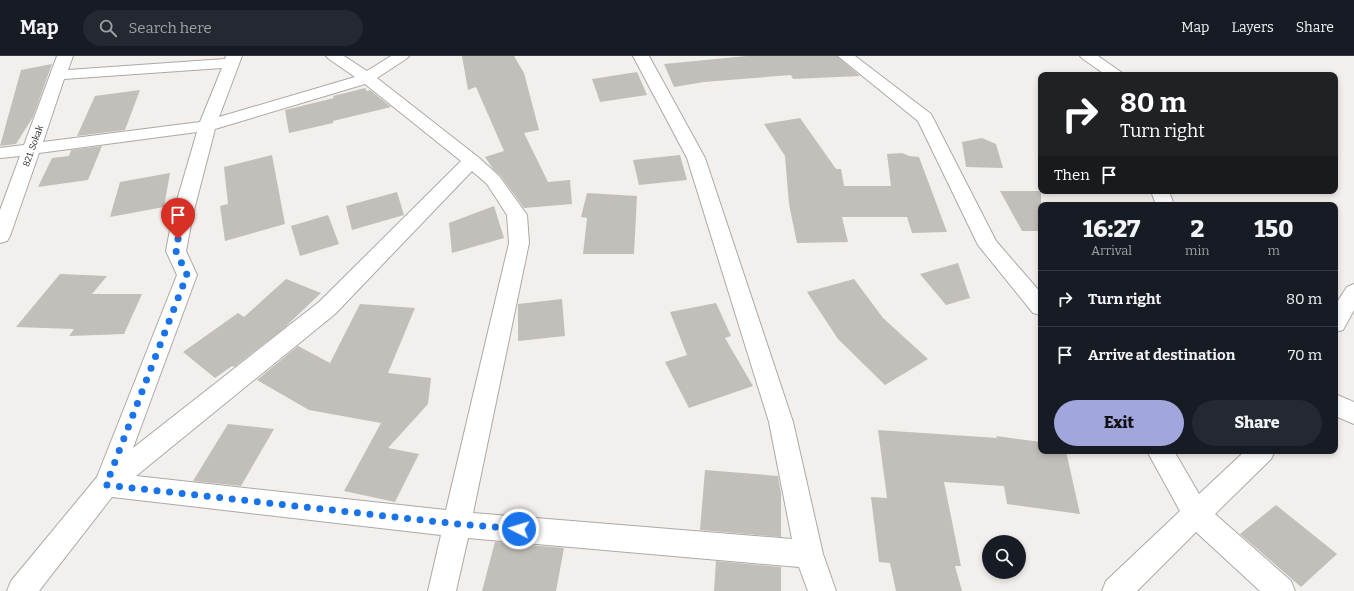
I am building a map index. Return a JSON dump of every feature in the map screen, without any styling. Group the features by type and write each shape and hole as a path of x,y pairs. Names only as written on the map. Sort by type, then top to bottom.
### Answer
{"street":[{"name":"821. Sokak","path":"0,236 65,56"},
{"path":"334,56 367,78 472,161 493,180 517,215 519,243 442,591"},
{"path":"0,154 207,126 335,89 367,78 401,56"},
{"path":"641,56 696,158 781,422 809,554 822,591"},
{"path":"846,56 925,118 988,245 1038,303"},
{"path":"1088,56 1112,72"},
{"path":"58,75 232,60 207,126 183,214 176,251 187,275 106,485"},
{"path":"22,591 106,485 328,308 472,161"},
{"path":"1338,319 1354,292"},
{"path":"1338,406 1354,414"},
{"path":"1162,454 1196,514 1281,591"},
{"path":"1116,591 1259,454"},
{"path":"106,485 458,524 809,554"}],"building":[{"path":"462,56 514,56 524,73 539,130 524,133 548,182 570,180 572,204 524,208 500,175 493,169 485,157 504,151 476,87 468,90"},
{"path":"747,56 837,56 860,76 793,79 791,75 704,82 674,87 664,64"},
{"path":"52,64 33,117 16,144 0,146 21,70"},
{"path":"637,72 647,95 600,102 592,79"},
{"path":"365,88 367,91 370,90 391,107 289,133 285,110 334,98 333,96"},
{"path":"140,90 125,130 77,136 95,96"},
{"path":"800,118 836,169 841,169 844,186 891,186 887,154 902,153 909,156 919,157 947,232 912,233 907,217 842,217 848,242 797,243 789,204 785,156 764,124"},
{"path":"982,138 996,144 1003,168 966,167 962,142"},
{"path":"102,146 88,180 38,187 52,158 69,156 71,150"},
{"path":"272,155 285,224 225,241 220,206 228,204 224,167"},
{"path":"680,155 687,180 639,185 633,160"},
{"path":"170,173 164,207 110,217 120,182"},
{"path":"1000,191 1038,191 1038,194 1041,194 1041,202 1038,202 1038,231 1022,231"},
{"path":"397,192 404,215 352,230 346,206"},
{"path":"587,193 637,196 634,254 583,254 587,218 581,217"},
{"path":"494,206 504,238 452,253 449,223"},
{"path":"328,215 339,244 300,256 291,226"},
{"path":"958,263 970,298 946,305 920,274"},
{"path":"60,274 107,276 92,294 142,294 124,334 69,336 74,329 16,327"},
{"path":"286,279 321,293 283,329 234,367 232,366 215,378 183,352 238,313 244,317"},
{"path":"854,279 883,318 928,359 885,385 838,339 807,292"},
{"path":"562,299 565,336 518,341 518,304"},
{"path":"716,303 731,336 725,338 753,386 689,408 665,362 687,355 670,312"},
{"path":"360,304 415,308 388,373 431,378 428,404 388,448 419,454 395,502 344,491 381,423 309,410 257,380 298,346 330,363"},
{"path":"228,424 274,429 241,486 193,481"},
{"path":"878,430 997,438 996,436 1038,442 1038,454 1067,454 1080,514 1007,504 1004,486 944,482 961,566 955,566 962,591 896,591 890,563 879,562 871,497 887,498"},
{"path":"705,470 778,476 781,493 781,537 700,530"},
{"path":"1276,505 1337,554 1301,587 1240,534"},
{"path":"495,542 564,548 556,591 482,591"},
{"path":"716,561 781,567 781,591 714,591"}],"route":[{"path":"178,239 176,251 187,275 106,485 458,524 519,529"}]}
